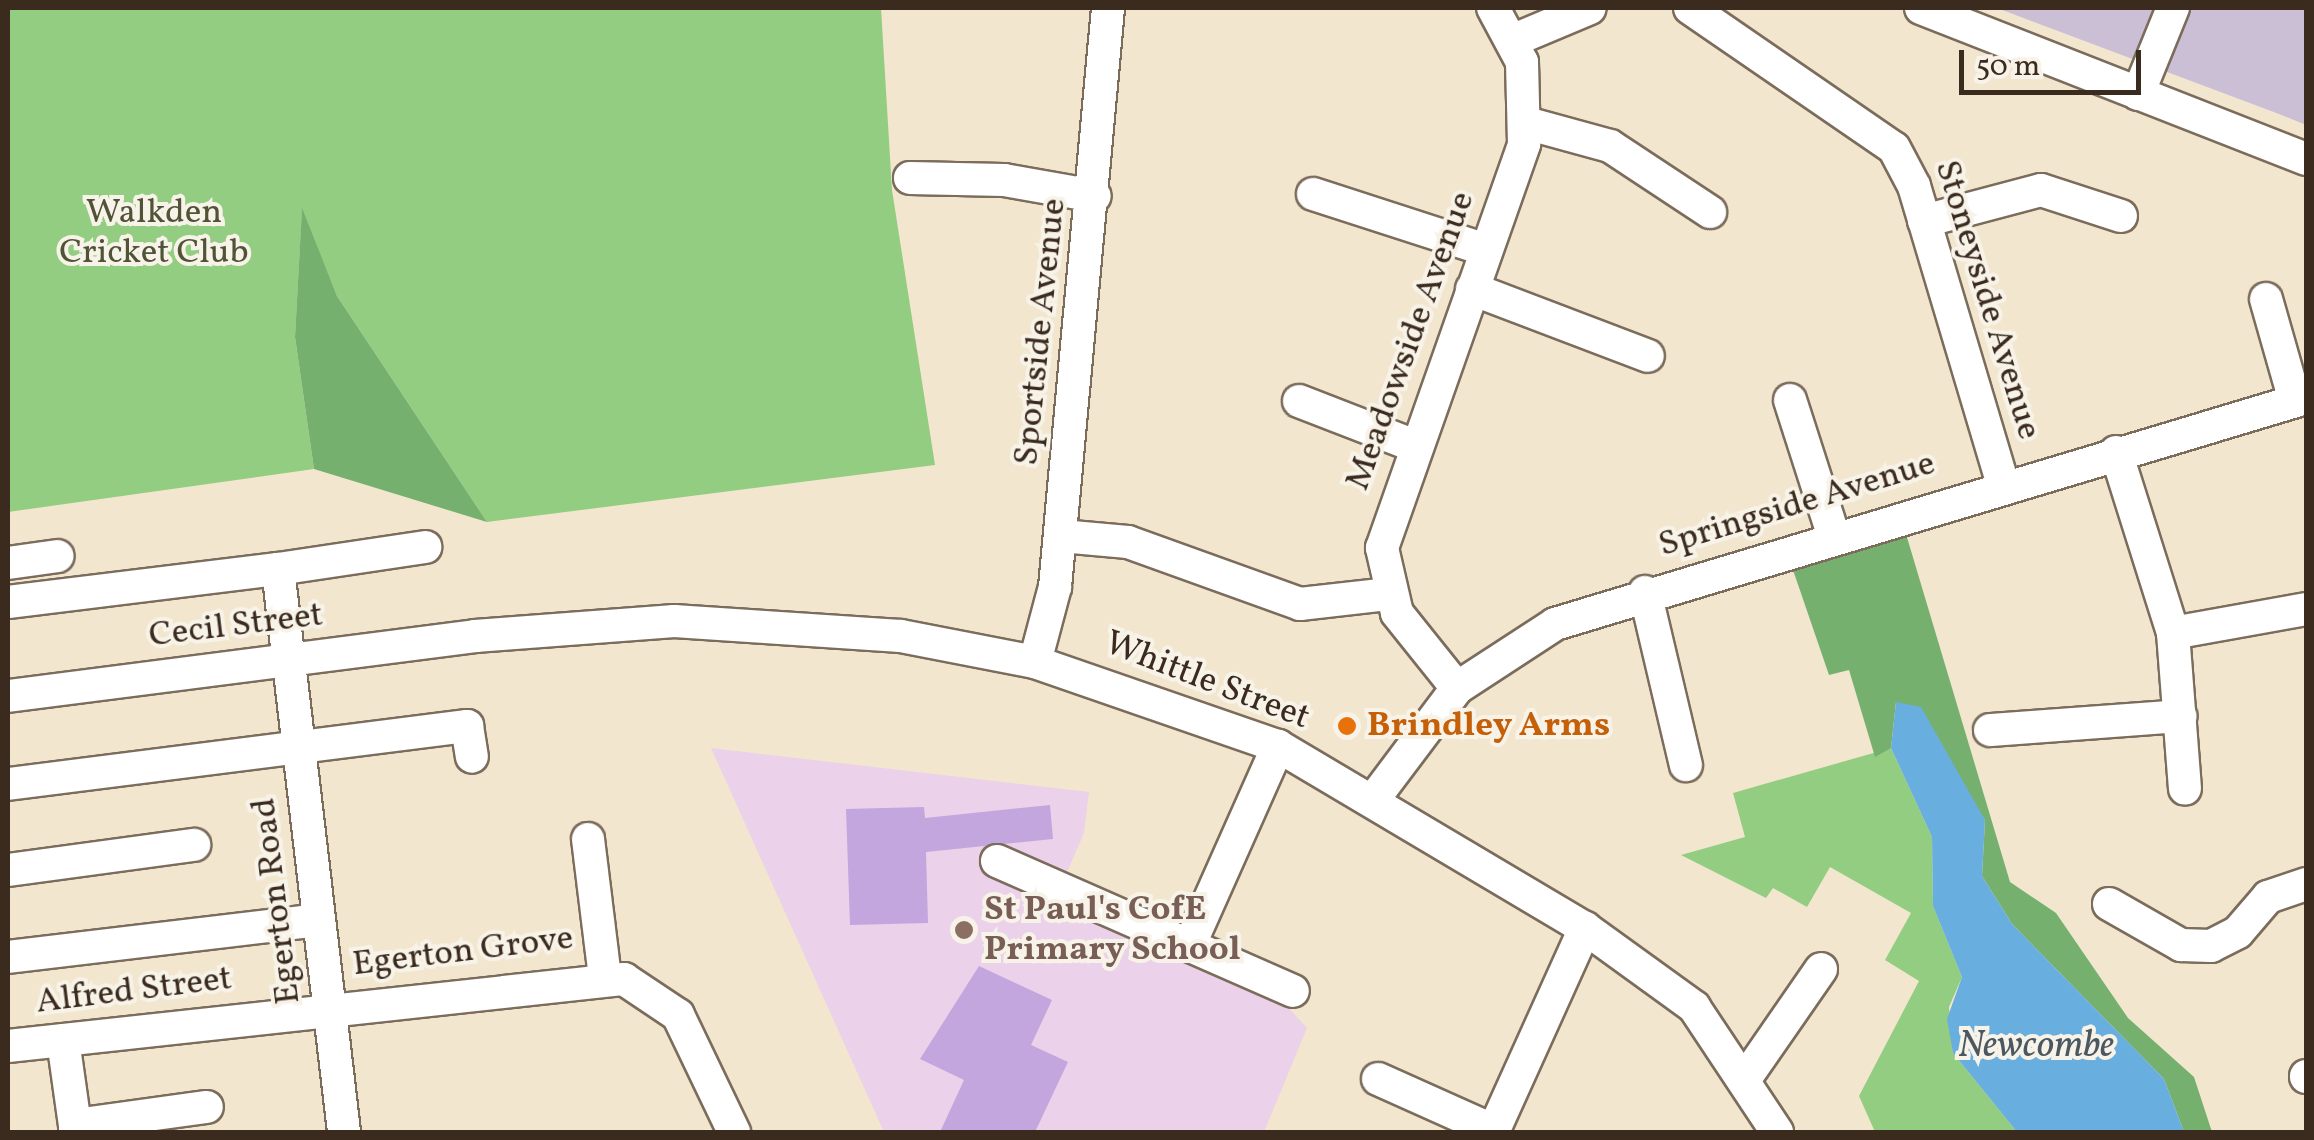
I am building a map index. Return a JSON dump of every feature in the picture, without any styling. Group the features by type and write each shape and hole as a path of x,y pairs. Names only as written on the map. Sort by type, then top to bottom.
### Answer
{"street":[{"name":"Sportside Avenue","path":"1035,662 1061,536 1096,196 1108,8"},
{"name":"Meadowside Avenue","path":"1389,594 1386,524 1486,250 1526,123 1514,40 1494,8"},
{"path":"1514,40 1590,8"},
{"name":"Stoneyside Avenue","path":"1690,8 1894,148 1924,220 2003,485"},
{"path":"1921,8 2306,159"},
{"path":"2138,94 2173,8"},
{"path":"1526,123 1610,146 1710,212"},
{"path":"910,178 1004,180 1096,196"},
{"path":"1924,220 2041,190 2104,217"},
{"path":"1313,194 1486,250"},
{"path":"1472,289 1648,356"},
{"path":"2266,299 2301,399"},
{"name":"Springside Avenue","path":"1376,796 1457,688 1525,639 1646,592 1833,534 2301,399"},
{"path":"1298,400 1415,446"},
{"path":"1788,413 1833,534"},
{"path":"2116,452 2173,633 2186,789"},
{"path":"1061,536 1128,542 1300,604 1389,594 1457,688"},
{"path":"8,602 425,547"},
{"path":"8,563 58,556"},
{"name":"Egerton Road","path":"278,569 344,1132"},
{"path":"1646,592 1686,765"},
{"path":"2173,633 2306,609"},
{"name":"Whittle Street","path":"474,636 730,622 901,636 1035,662 1278,746 1376,796 1585,928 1694,1007 1747,1076 1778,1132"},
{"name":"Cecil Street","path":"8,696 474,636"},
{"path":"1990,730 2180,716"},
{"path":"8,784 467,726 472,757"},
{"path":"1190,944 1278,746"},
{"path":"8,870 194,845"},
{"name":"Egerton Grove","path":"580,856 606,977"},
{"path":"998,862 1074,890 1292,991"},
{"path":"2109,904 2181,945 2210,946 2238,932 2268,897 2306,884"},
{"path":"8,958 319,920"},
{"path":"1379,1076 1493,1132 1585,928"},
{"path":"1747,1076 1821,969"},
{"name":"Egerton Grove","path":"330,1008 606,977 663,1000 684,1051 734,1132"},
{"name":"Alfred Street","path":"8,1046 330,1008"},
{"path":"62,1040 75,1129 207,1107"}],"shaded area":[{"path":"1997,8 2306,8 2306,125 2279,114"},
{"name":"St Paul's CofE Primary School","path":"711,748 1089,792 1084,833 1051,909 1081,912 1286,1005 1307,1028 1264,1132 884,1132"}],"green space":[{"name":"Walkden Cricket Club","path":"8,8 881,8 892,190 935,465 487,522 337,296 302,211 295,337 314,469 8,512"},
{"path":"302,208 337,296 487,522 314,469 295,337"},
{"path":"1906,534 2010,882 2056,913 2128,1018 2194,1077 2212,1132 2184,1132 2164,1079 2012,924 1982,876 1985,820 1896,702 1891,748 1875,757 1849,670 1829,675 1793,570"},
{"path":"1891,748 1932,837 1933,906 1962,977 1949,1007 1953,1053 2017,1132 1875,1132 1859,1096 1919,981 1885,960 1911,913 1830,867 1807,907 1773,888 1766,898 1681,855 1745,837 1733,793"}],"water":[{"name":"Newcombe","path":"1896,702 1921,707 1985,820 1982,876 2012,924 2164,1079 2184,1132 2017,1132 1953,1053 1947,1019 1962,977 1933,906 1932,837 1891,748"}],"building":[{"path":"1050,805 1053,839 926,852 928,923 850,925 846,809 924,807 925,818"},
{"path":"979,966 1052,1000 1031,1045 1068,1062 1035,1132 940,1132 964,1080 920,1059"}],"place":[{"name":"Brindley Arms","path":"1347,726"},
{"name":"St Paul's CofE Primary School","path":"964,930"}]}
